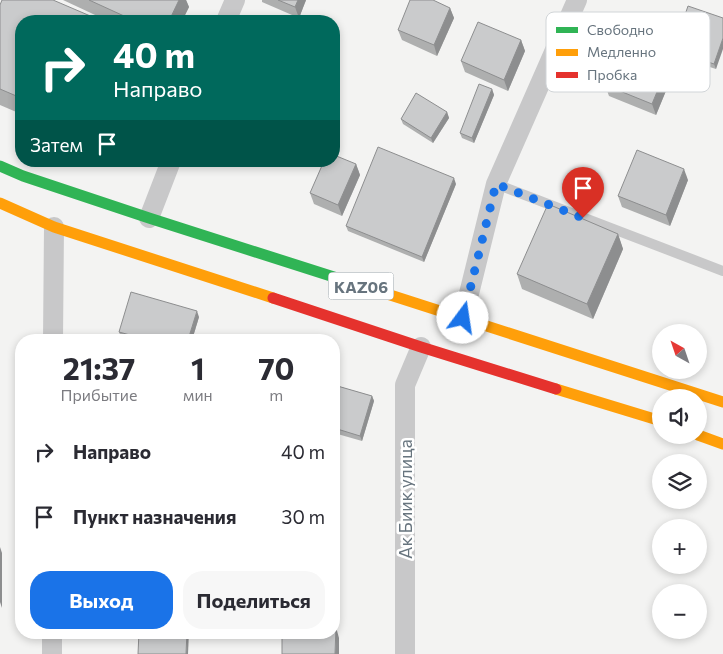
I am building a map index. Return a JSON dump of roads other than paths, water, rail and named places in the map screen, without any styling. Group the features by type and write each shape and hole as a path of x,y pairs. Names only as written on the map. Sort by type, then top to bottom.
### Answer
{"highway":[{"name":"KАZ06","path":"0,166 23,176 149,218 723,402"},
{"name":"KАZ06","path":"0,203 54,227 421,347 652,419"},
{"path":"707,438 723,444"}],"street":[{"path":"229,15 235,0"},
{"path":"572,12 577,0"},
{"path":"463,318 496,184 546,70"},
{"path":"149,218 169,167"},
{"path":"54,227 54,334"},
{"name":"Ак Биик улица","path":"405,654 405,385 421,347"},
{"path":"52,639 52,654"}],"lane":[{"path":"496,184 723,271"}]}
